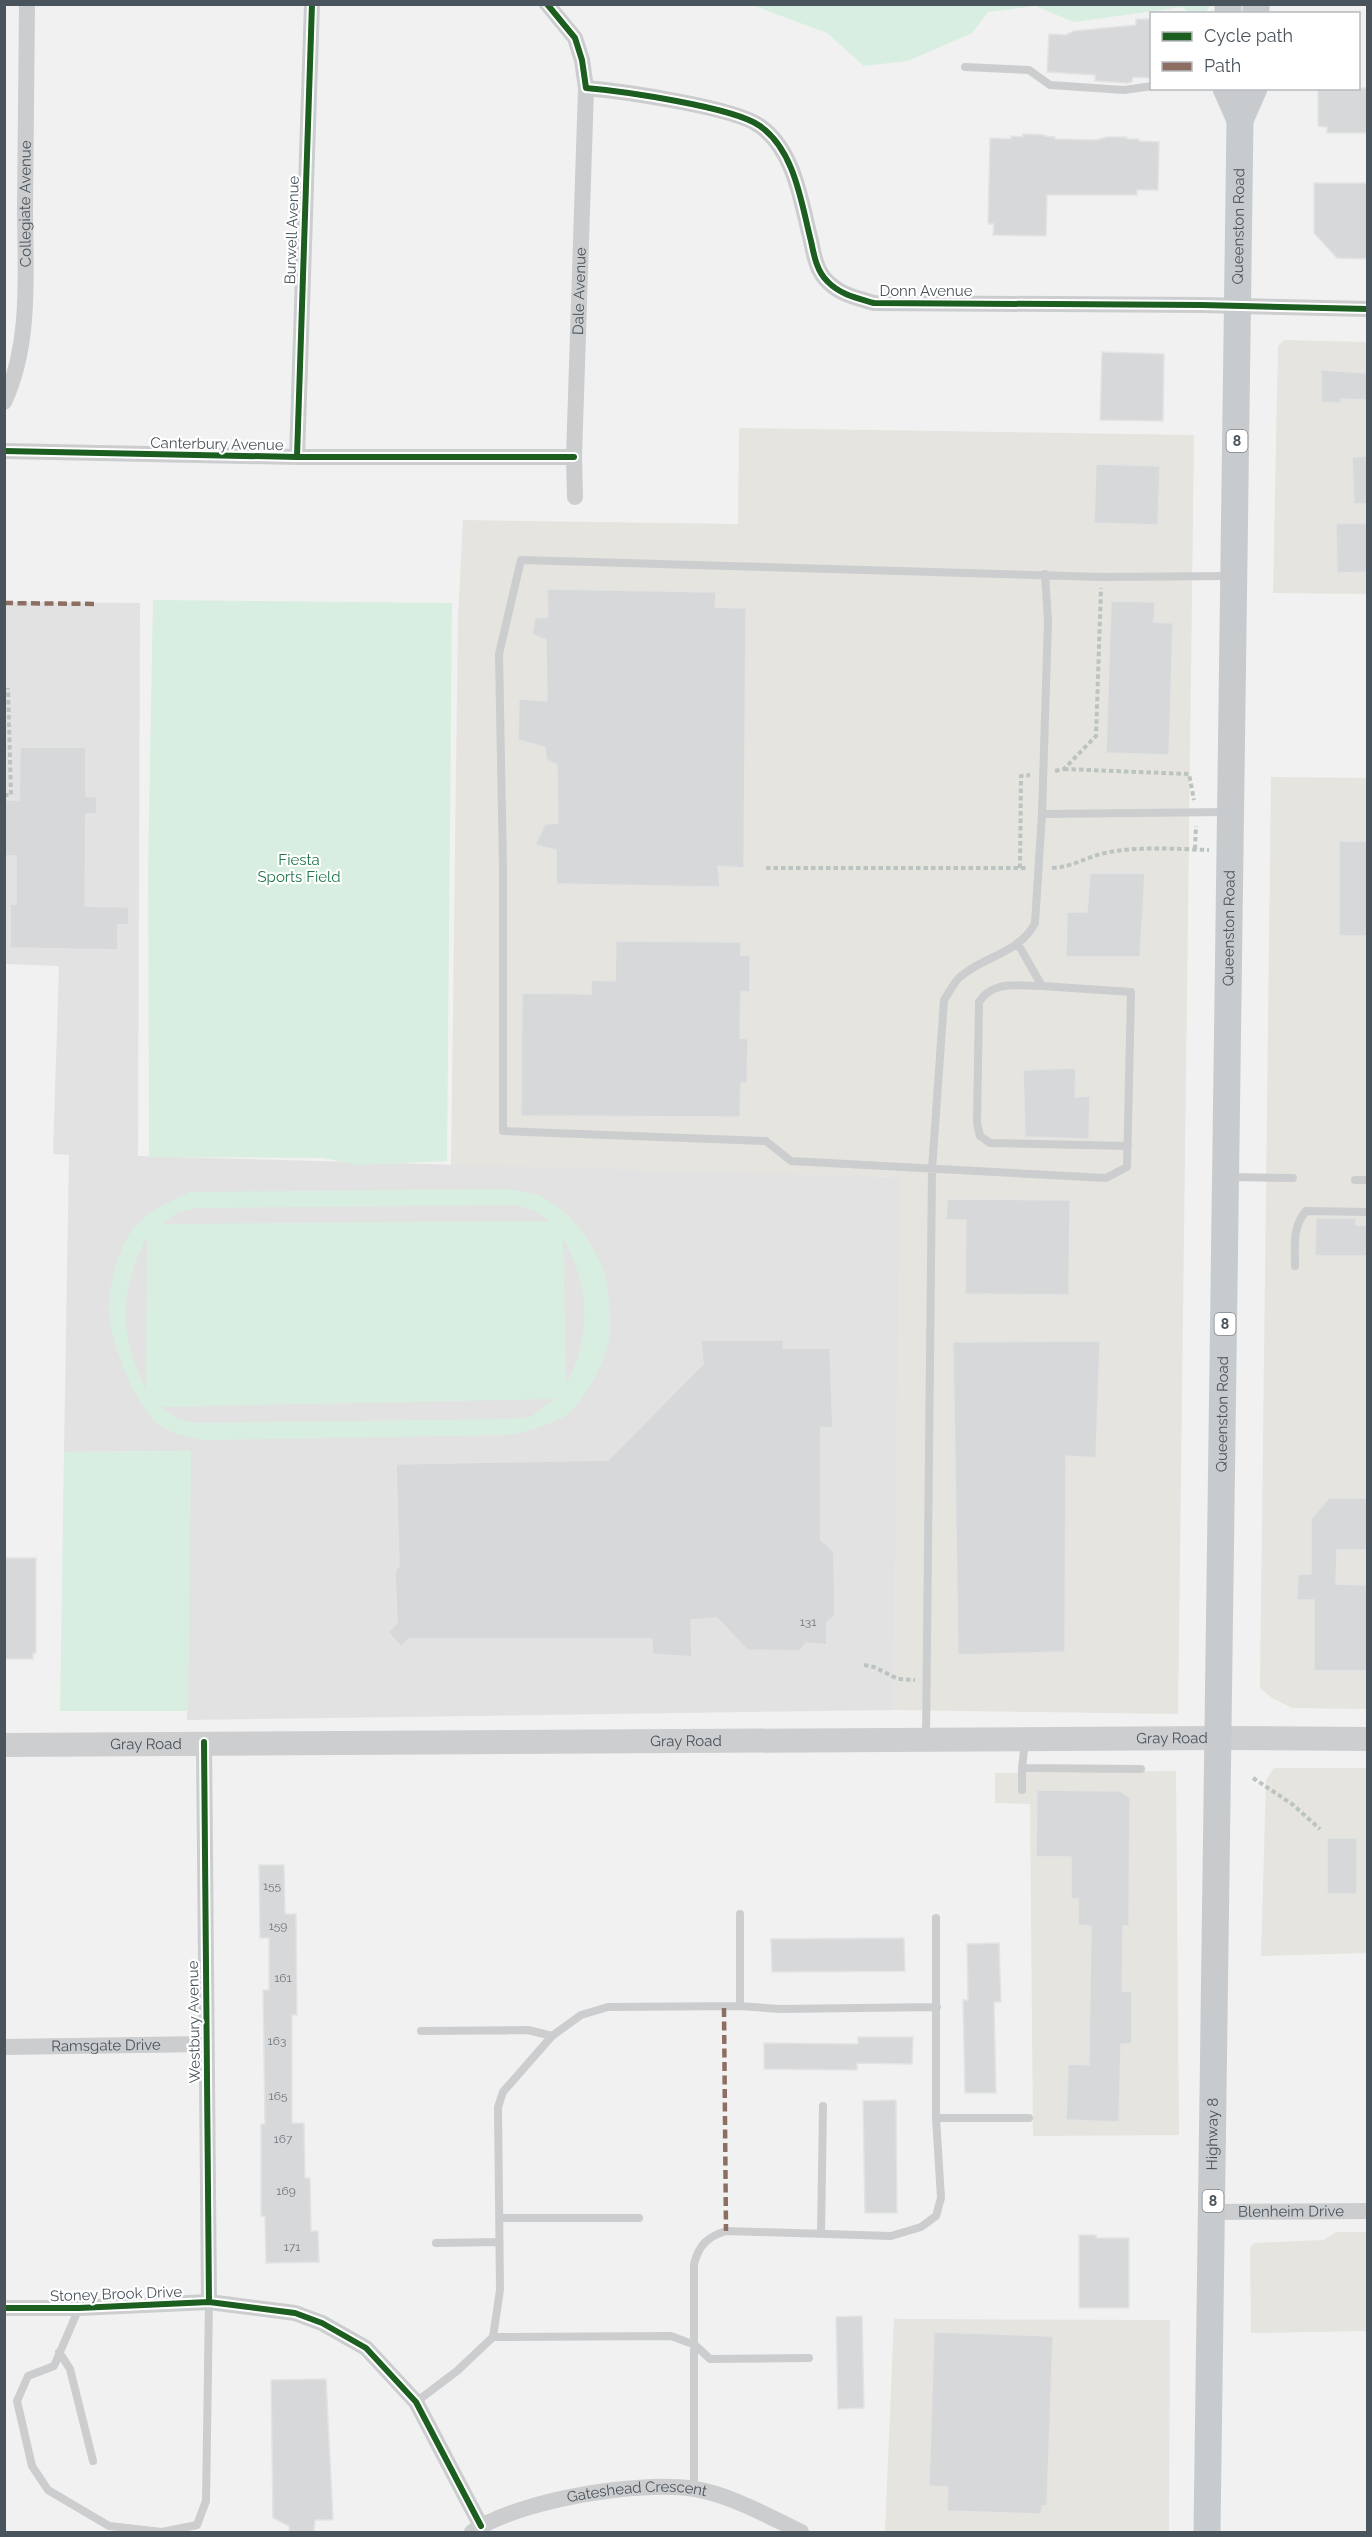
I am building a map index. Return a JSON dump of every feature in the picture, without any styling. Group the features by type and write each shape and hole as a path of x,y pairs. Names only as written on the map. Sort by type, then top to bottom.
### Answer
{"main road":[{"name":"Queenston Road","path":"1227,90 1240,120"},
{"name":"Queenston Road","path":"1216,1737 1224,1415 1229,850 1240,120 1253,90"},
{"name":"Gray Road","path":"4,1745 204,1742 926,1741 1216,1737 1368,1739"},
{"name":"Highway 8","path":"1208,2532 1216,1737"}],"street":[{"name":"Collegiate Avenue","path":"4,402 15,372 22,336 25,276 27,4"},
{"name":"Burwell Avenue","path":"297,457 312,4"},
{"path":"547,4 574,38 582,60 586,88"},
{"name":"Donn Avenue","path":"586,88 614,90 697,106 730,114 759,125 776,141 795,178 816,264 827,282 846,295 874,303 1368,309"},
{"name":"Dale Avenue","path":"575,497 574,457 586,88"},
{"name":"Canterbury Avenue","path":"4,451 13,453 297,457 574,457"},
{"name":"Westbury Avenue","path":"204,1742 209,2302"},
{"name":"Ramsgate Drive","path":"4,2046 206,2044"},
{"name":"Blenheim Drive","path":"1213,2212 1368,2211"},
{"name":"Stoney Brook Drive","path":"4,2308 79,2308 209,2302 295,2313 322,2324 366,2348 416,2402 477,2529"},
{"name":"Gateshead Crescent","path":"477,2529 551,2501 616,2490 658,2487 694,2489 754,2510 801,2532"}],"lane":[{"path":"965,67 1029,70 1050,85 1124,90 1150,86"},
{"path":"1128,1146 990,1143 980,1136 977,1123 979,1002 985,993 995,987 1042,986 1131,992 1128,1146 1127,1167 1106,1178 791,1161 766,1141 503,1131 503,867 499,654 521,560 1102,577 1234,576"},
{"path":"926,1741 932,1168 944,1000 960,977 1018,944 1030,935 1035,923 1042,814 1048,621 1045,574"},
{"path":"1042,814 1230,812"},
{"path":"1018,944 1042,986"},
{"path":"1226,1177 1293,1178"},
{"path":"1355,1180 1368,1180"},
{"path":"1295,1266 1295,1232 1298,1220 1306,1211 1368,1212"},
{"path":"1022,1790 1025,1740"},
{"path":"1022,1768 1141,1769"},
{"path":"740,1914 740,2006"},
{"path":"694,2489 694,2264 698,2249 710,2236 726,2231 891,2236 921,2228 936,2216 941,2198 936,2118 936,1918"},
{"path":"416,2402 457,2371 493,2337 500,2290 498,2108 503,2092 552,2036 581,2015 608,2007 740,2006 780,2009 937,2007"},
{"path":"421,2031 528,2030 552,2036"},
{"path":"821,2234 823,2106"},
{"path":"936,2118 1029,2118"},
{"path":"500,2218 639,2218"},
{"path":"436,2243 498,2242"},
{"path":"79,2308 54,2366 28,2376 17,2401 32,2466 48,2490 109,2526 162,2532 197,2525 206,2501 209,2302"},
{"path":"493,2337 671,2336 695,2345 710,2359 809,2358"},
{"path":"59,2352 70,2369 93,2461"}],"path":[{"path":"1064,769 1096,736 1102,577"},
{"path":"4,795 11,795 8,688"},
{"path":"1020,868 1021,776 1064,769 1189,774 1196,813 1195,849"},
{"path":"766,868 1068,867 1105,853 1195,849 1229,850"},
{"path":"864,1665 898,1679 928,1680"},
{"path":"1253,1778 1292,1804 1320,1829"}],"shaded area":[{"path":"1284,340 1367,342 1367,594 1273,593 1278,346"},
{"path":"739,428 1194,435 1178,1714 893,1710 899,1177 451,1166 458,617 463,520 738,524"},
{"path":"5,602 140,603 138,1156 900,1177 893,1710 187,1720 191,1451 64,1452 69,1155 53,1154 59,966 5,964"},
{"path":"1271,777 1367,778 1367,1709 1292,1708 1272,1698 1260,1688"},
{"path":"1274,1768 1367,1768 1367,1953 1261,1956 1266,1780"},
{"path":"1176,1771 1179,2135 1033,2136 1030,1804 995,1803 995,1773"},
{"path":"1336,2232 1367,2232 1367,2331 1251,2333 1250,2248 1254,2243 1324,2240"},
{"path":"894,2319 1170,2320 1169,2532 885,2532"}],"green space":[{"path":"1211,4 1206,12 1187,12 1183,7 1074,22 1035,6 988,12 972,33 908,61 864,66 827,33 752,5"},
{"name":"Fiesta Sports Field","path":"153,600 452,603 447,1161 359,1165 323,1158 149,1157 148,870"},
{"path":"506,1189 538,1195 562,1210 579,1228 593,1248 603,1269 608,1290 610,1323 609,1338 603,1359 587,1391 569,1413 546,1425 512,1435 202,1440 172,1432 161,1426 148,1413 132,1387 119,1357 111,1327 109,1305 115,1268 130,1233 148,1215 190,1192","holes":["516,1205 538,1212 550,1221 161,1224 178,1212 199,1208","563,1238 578,1273 584,1311 581,1348 566,1384","146,1239 146,1390 137,1370 127,1333 127,1297 137,1259","555,1399 531,1417 511,1419 198,1423 178,1419 161,1407"]},
{"path":"191,1451 188,1711 60,1711 64,1452"}],"building":[{"path":"1136,19 1150,19 1150,78 1133,77 1132,82 1128,83 1095,81 1095,75 1047,72 1049,34 1066,35 1074,31 1136,25"},
{"path":"1368,88 1368,133 1327,133 1327,127 1318,126 1318,90"},
{"path":"1023,134 1044,135 1055,137 1055,139 1096,140 1107,137 1127,137 1127,139 1139,139 1139,141 1159,142 1158,190 1137,190 1137,195 1047,195 1046,236 993,235 994,224 988,224 990,138 1011,139 1011,136 1023,137"},
{"path":"1314,183 1368,183 1368,259 1337,258 1314,233"},
{"path":"1102,352 1164,354 1163,421 1100,420"},
{"path":"1321,370 1368,373 1367,400 1341,399 1341,403 1321,402"},
{"path":"1368,456 1368,504 1354,504 1352,457"},
{"path":"1096,464 1160,466 1158,525 1094,523"},
{"path":"1336,523 1368,523 1368,572 1337,573"},
{"path":"547,589 716,592 715,607 746,608 744,868 718,866 720,887 556,884 556,850 535,845 545,824 558,823 557,765 546,759 545,747 518,740 519,699 547,701 546,640 532,634 535,618 548,617"},
{"path":"1111,601 1155,602 1154,622 1173,623 1169,755 1106,753"},
{"path":"20,747 86,747 86,796 97,797 97,814 86,814 85,906 129,907 129,925 118,925 118,950 10,948 10,904 16,904 16,856 4,856 4,800 19,800"},
{"path":"1339,841 1368,841 1368,936 1339,936"},
{"path":"1090,873 1145,873 1140,957 1066,957 1067,912 1087,912"},
{"path":"616,941 741,942 741,955 750,955 750,992 741,992 740,1038 748,1039 747,1083 741,1083 740,1117 521,1116 522,993 591,994 591,980 615,981"},
{"path":"1076,1068 1075,1097 1090,1096 1089,1139 1025,1137 1023,1070"},
{"path":"947,1199 1070,1200 1069,1295 965,1294 966,1220 946,1220"},
{"path":"1316,1218 1356,1218 1356,1225 1368,1225 1368,1256 1315,1256"},
{"path":"701,1340 784,1340 783,1348 830,1348 833,1428 821,1428 821,1540 834,1552 835,1616 827,1622 827,1645 806,1643 800,1651 747,1650 717,1618 691,1620 692,1657 652,1654 652,1639 409,1639 401,1647 388,1632 397,1623 395,1571 399,1566 396,1464 608,1460 703,1364"},
{"path":"1100,1341 1096,1458 1066,1456 1065,1652 958,1655 953,1342"},
{"path":"1329,1498 1368,1498 1368,1550 1337,1550 1336,1584 1368,1585 1367,1671 1314,1671 1314,1600 1297,1600 1298,1574 1311,1574 1311,1519"},
{"path":"4,1558 36,1558 36,1653 33,1653 33,1659 4,1659"},
{"path":"1037,1790 1120,1791 1130,1798 1129,1926 1123,1926 1122,1991 1132,1991 1132,2044 1121,2044 1119,2122 1066,2120 1068,2064 1089,2065 1091,1926 1078,1925 1078,1899 1071,1899 1071,1857 1036,1857"},
{"path":"1327,1838 1357,1838 1357,1894 1327,1894"},
{"path":"259,1865 284,1865 285,1914 296,1914 297,2015 292,2015 292,2123 304,2123 305,2178 310,2178 311,2231 318,2231 319,2262 266,2263 265,2216 261,2216 261,2124 265,2124 263,1990 269,1990 269,1938 260,1938"},
{"path":"904,1938 905,1971 772,1972 771,1939"},
{"path":"999,1943 1001,2002 994,2002 996,2093 965,2093 963,2000 968,2000 967,1944"},
{"path":"858,2037 913,2037 912,2064 857,2063 857,2070 764,2069 764,2043 858,2044"},
{"path":"896,2100 897,2213 865,2213 863,2101"},
{"path":"1079,2235 1096,2235 1096,2238 1129,2238 1129,2308 1079,2308"},
{"path":"862,2316 864,2408 838,2409 836,2317"},
{"path":"934,2332 1053,2336 1047,2506 1042,2506 1041,2514 947,2511 948,2487 929,2486"},
{"path":"326,2379 333,2520 315,2520 314,2532 289,2532 289,2526 273,2518 271,2380"}],"marked path":[{"path":"4,603 97,604"},
{"path":"724,2008 726,2231"}],"cycle path":[{"path":"297,457 312,4"},
{"path":"547,4 575,38 582,60 586,88 650,96 727,112 760,126 772,137 789,163 795,178 819,269 824,278 833,286 850,296 874,303 1202,305 1368,309"},
{"path":"4,451 297,457 574,457"},
{"path":"204,1742 209,2302"},
{"path":"4,2308 79,2308 209,2302 295,2313 322,2323 366,2348 416,2402 481,2526"}]}
